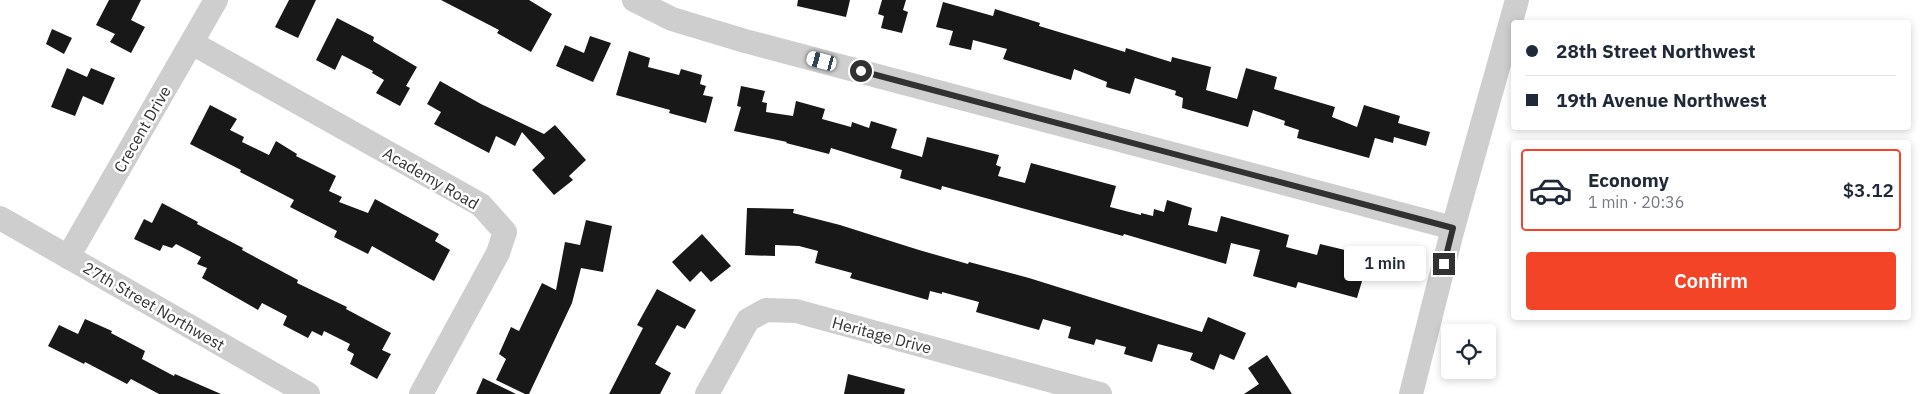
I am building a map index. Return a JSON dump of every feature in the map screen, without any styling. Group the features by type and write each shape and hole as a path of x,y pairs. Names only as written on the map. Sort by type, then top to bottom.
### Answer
{"street":[{"name":"Crecent Drive","path":"68,257 216,0"},
{"path":"1511,20 1517,0"},
{"path":"643,2 672,19 745,40 1453,228"},
{"path":"1411,394 1453,228 1511,21"},
{"name":"Academy Road","path":"192,43 481,205 504,232 498,253 421,394"},
{"name":"27th Street Northwest","path":"0,218 308,394"},
{"name":"Heritage Drive","path":"707,394 748,320 766,310 796,311 1100,394"}],"building":[{"path":"109,0 141,0 131,20 145,27 131,53 110,42 115,34 96,25"},
{"path":"289,0 316,0 298,38 275,27"},
{"path":"441,0 529,0 552,14 531,52 497,33 499,30"},
{"path":"798,0 850,0 846,17 797,6"},
{"path":"882,0 906,0 903,10 908,12 902,33 881,28 884,16 878,14"},
{"path":"943,2 993,16 995,9 1040,23 1039,26 1125,52 1126,48 1171,62 1172,57 1211,67 1206,90 1237,99 1246,68 1277,77 1274,89 1335,107 1332,117 1357,127 1364,105 1400,116 1398,123 1430,132 1426,146 1394,137 1393,143 1375,138 1369,158 1297,138 1299,130 1284,125 1285,121 1253,110 1248,127 1182,108 1183,98 1175,95 1176,91 1135,78 1130,94 1106,87 1107,82 1074,69 1071,80 1003,59 1007,49 973,40 971,50 949,45 953,31 936,27"},
{"path":"337,18 374,37 373,41 417,67 406,86 410,88 400,106 376,93 384,80 372,73 373,71 342,55 335,70 316,60"},
{"path":"52,29 72,38 64,54 46,44"},
{"path":"590,36 611,43 593,82 556,66 565,45 584,53"},
{"path":"629,51 650,58 648,67 679,75 681,69 702,75 700,84 706,86 703,95 713,97 706,123 669,113 670,110 616,95"},
{"path":"67,68 87,77 91,68 115,78 103,105 83,96 75,116 51,107"},
{"path":"440,81 481,104 544,134 555,125 586,160 569,176 573,180 554,195 532,170 545,158 522,132 515,146 496,136 489,153 434,124 441,112 427,104"},
{"path":"741,86 765,91 762,102 767,103 766,112 793,116 796,101 825,109 822,119 851,127 852,122 869,128 871,121 897,129 891,148 922,157 927,137 999,155 996,165 1001,167 998,176 1025,183 1031,163 1116,186 1110,207 1153,216 1154,209 1164,212 1167,200 1192,208 1188,225 1217,232 1221,216 1289,235 1286,247 1317,255 1320,244 1349,251 1347,258 1367,264 1357,298 1298,282 1296,288 1253,276 1260,250 1231,243 1226,264 1124,234 1123,236 942,186 941,190 900,178 902,170 831,148 829,154 787,142 734,131 741,107 737,106"},
{"path":"210,105 237,119 230,130 244,137 242,142 269,155 276,141 297,154 296,156 336,176 329,191 342,197 339,202 368,213 375,199 439,234 435,241 450,250 434,281 372,246 368,254 334,237 337,231 290,207 294,200 190,144"},
{"path":"162,203 298,280 297,283 347,307 346,309 391,333 382,350 391,354 377,379 350,364 354,354 347,350 350,344 324,331 322,336 312,331 308,338 283,325 287,316 262,303 258,310 202,278 207,268 197,264 201,257 176,244 172,248 163,245 160,251 134,239 144,219 152,223"},
{"path":"747,208 794,209 793,213 840,225 968,264 969,262 1029,278 1202,332 1208,317 1246,333 1234,360 1220,354 1214,370 1190,360 1193,353 1158,344 1152,362 1124,354 1126,347 1096,339 1094,345 1068,338 1071,327 1043,319 1039,330 976,312 979,302 942,292 942,294 930,291 928,300 850,278 852,273 815,263 818,251 799,246 775,245 775,256 745,255"},
{"path":"586,220 612,226 603,272 581,268 572,303 529,394 525,394 496,380 506,359 499,354 511,327 519,331 542,283 556,290 565,242 580,245"},
{"path":"702,234 731,266 711,282 701,271 690,282 672,262"},
{"path":"657,289 696,310 685,329 677,325 655,364 671,373 660,394 609,394 643,328 637,325"},
{"path":"85,319 112,331 111,333 145,351 142,359 174,376 175,374 221,394 159,394 131,379 127,384 85,362 84,364 48,346 59,325 78,334"},
{"path":"1267,355 1292,394 1244,394 1259,384 1248,368"},
{"path":"848,374 905,389 904,394 844,394"},
{"path":"483,378 516,394 476,394"}],"route":[{"path":"861,71 1453,228 1444,264"}]}
